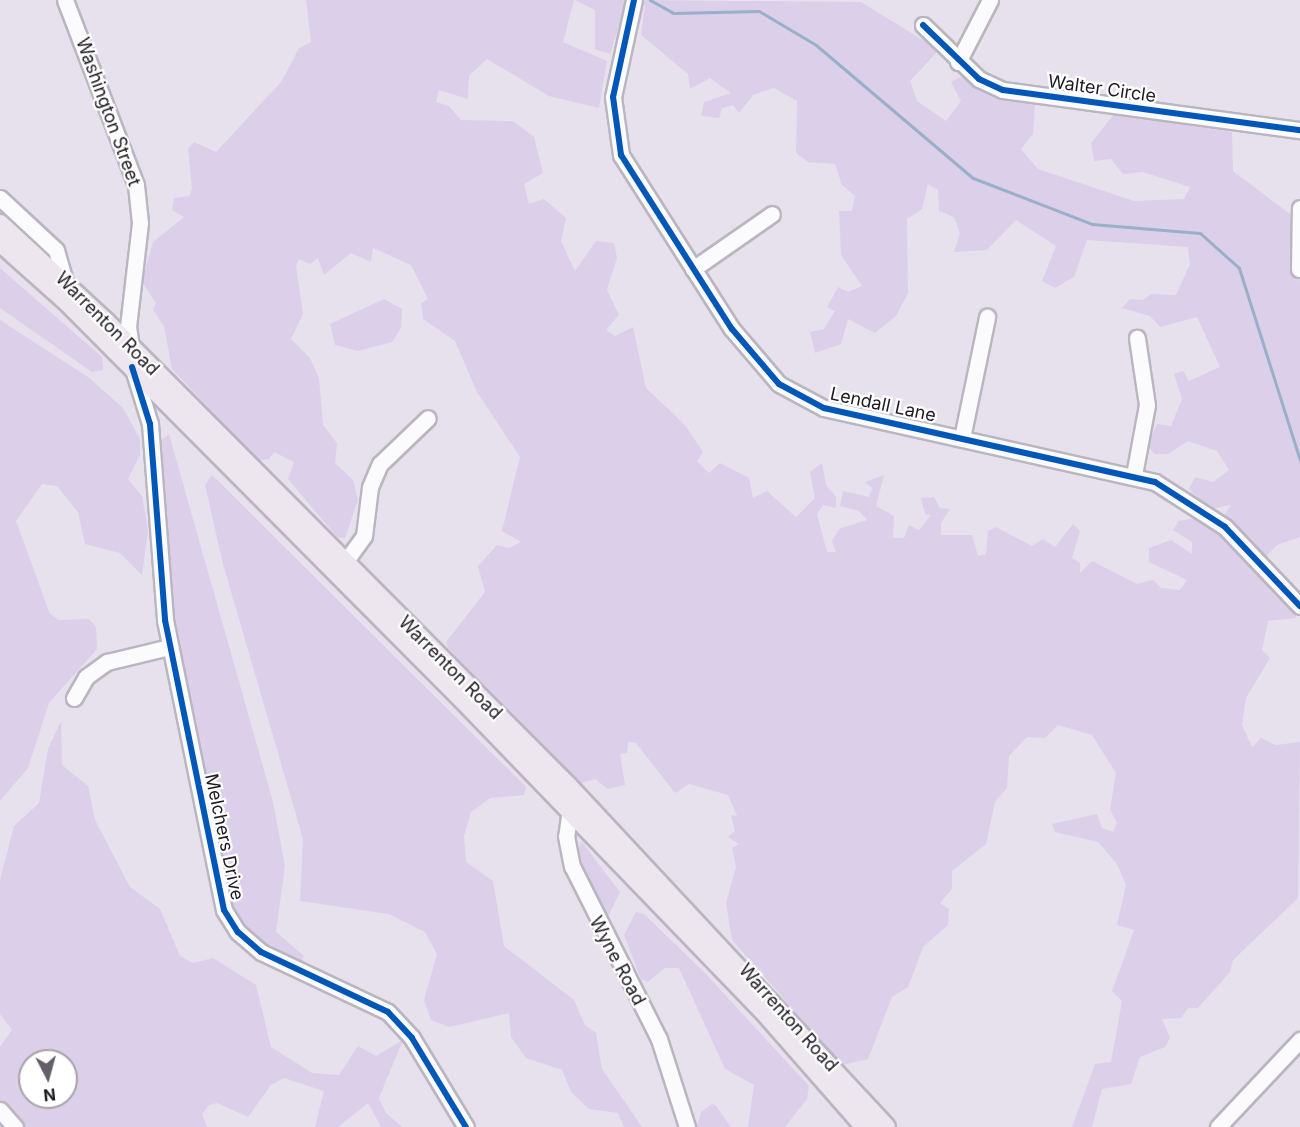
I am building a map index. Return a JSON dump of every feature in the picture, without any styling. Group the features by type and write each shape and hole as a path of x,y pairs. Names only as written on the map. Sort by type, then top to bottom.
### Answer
{"main road":[{"name":"Warrenton Road","path":"0,224 106,322 573,791 886,1127"},
{"name":"Warrenton Road","path":"0,242 132,367 570,811 765,1014 865,1127"}],"street":[{"name":"Washington Street","path":"65,0 136,184 140,223 129,299 131,348"},
{"name":"Lendall Lane","path":"634,0 614,86 615,136 630,173 750,354 796,396 824,408 1134,475 1192,502 1300,606"},
{"path":"958,62 990,0"},
{"name":"Walter Circle","path":"923,25 958,62 1003,90 1300,130"},
{"path":"0,198 56,250 65,282"},
{"path":"1299,269 1300,208"},
{"path":"693,269 772,214"},
{"path":"106,322 129,299"},
{"path":"962,438 987,316"},
{"path":"1134,475 1147,405 1137,338"},
{"name":"Melchers Drive","path":"132,367 150,424 170,647 217,891 230,922 261,952 388,1012 412,1038 466,1127"},
{"path":"150,424 164,400"},
{"path":"345,562 364,536 370,487 380,464 428,418"},
{"path":"75,698 86,677 107,662 170,647"},
{"name":"Wyne Road","path":"573,791 566,836 572,867 659,1039 687,1127"},
{"path":"1218,1127 1300,1040"},
{"path":"0,1110 15,1127"}],"shaded area":[{"path":"306,0 574,0 563,42 607,61 599,108 549,96 487,59 469,76 468,99 439,90 436,102 449,106 461,120 513,121 534,137 543,173 524,184 529,204 544,199 566,218 561,241 575,271 596,241 614,243 617,258 607,290 619,315 606,330 615,336 633,327 646,388 685,425 703,452 697,461 709,473 720,463 749,478 753,498 767,491 796,517 815,498 810,472 822,463 826,485 836,497 836,508 823,505 817,514 827,552 836,552 832,541 839,529 867,520 859,511 840,506 843,491 869,497 872,488 865,482 884,475 876,506 894,516 893,538 904,538 909,525 919,530 931,515 925,514 921,498 934,497 940,508 950,509 941,523 941,535 972,535 978,556 986,554 988,531 996,527 1032,546 1043,539 1055,547 1073,524 1080,531 1072,558 1080,563 1080,573 1092,561 1137,584 1153,580 1161,588 1180,590 1187,580 1149,562 1149,548 1171,540 1192,554 1192,542 1173,530 1179,521 1199,517 1219,530 1295,610 1296,618 1268,621 1262,650 1270,658 1246,698 1242,725 1252,747 1261,738 1276,745 1300,742 1298,898 1233,960 1230,972 1198,1008 1188,1008 1181,1018 1162,1019 1170,1038 1165,1047 1140,1057 1131,1084 1102,1089 1092,1127 1072,1127 1095,1064 1111,1062 1122,1001 1112,991 1134,930 1117,925 1126,885 1117,864 1098,842 1055,832 1052,824 1097,814 1102,828 1113,832 1117,823 1110,810 1116,773 1092,735 1058,725 1045,738 1027,737 1009,756 1007,788 995,802 986,844 952,871 952,889 940,903 949,909 948,925 923,947 908,987 892,997 868,1059 842,1065 732,940 726,903 736,867 732,848 739,844 728,837 735,831 731,815 737,816 728,795 689,784 675,793 636,743 628,742 627,753 620,754 625,785 608,789 595,779 581,783 448,648 446,642 485,592 478,566 497,545 509,548 521,542 502,531 520,457 477,392 455,341 423,319 421,303 428,299 411,265 373,248 371,262 351,253 324,275 318,258 310,264 299,259 296,266 303,314 291,339 310,358 319,378 323,425 337,443 335,463 353,480 358,500 345,538 337,537 288,479 294,462 274,452 269,459 257,460 172,369 164,326 153,310 156,303 142,282 153,242 184,217 172,210 174,198 189,196 192,189 188,148 194,142 216,152 282,81 299,48 311,42"},
{"path":"575,0 627,0 610,54 595,49 595,10"},
{"path":"637,0 861,2 939,50 910,81 917,101 946,121 961,101 951,82 962,76 994,95 1035,103 1033,134 1021,149 1038,169 1134,201 1184,199 1190,187 1143,172 1123,174 1111,159 1094,161 1091,143 1114,114 1232,132 1233,171 1290,214 1300,282 1300,537 1277,545 1265,558 1223,517 1231,505 1209,509 1189,489 1195,477 1213,482 1229,470 1217,451 1188,441 1168,454 1155,454 1147,446 1157,424 1171,426 1182,399 1174,374 1183,371 1189,381 1220,367 1197,317 1160,327 1150,316 1122,308 1130,299 1143,300 1151,294 1176,295 1190,264 1188,247 1087,240 1074,277 1055,288 1042,281 1056,246 1016,220 987,250 954,252 960,233 954,217 939,211 938,190 928,184 922,209 907,219 908,293 896,316 875,333 848,319 841,344 815,353 810,332 824,329 835,311 827,307 838,287 848,292 862,286 841,255 839,211 852,211 855,196 842,185 835,164 808,162 796,153 797,101 774,88 753,95 739,113 733,105 722,108 719,118 701,116 704,102 731,93 710,78 690,89 688,74 641,35 645,5"},
{"path":"0,268 102,357 103,370 92,372 0,308"},
{"path":"384,299 402,309 401,328 392,342 358,351 335,345 330,324"},
{"path":"0,320 88,377 123,408 140,439 140,455 128,479 142,496 148,530 142,575 120,553 85,544 78,512 57,486 42,484 16,521 50,614 59,620 89,619 96,627 97,649 49,703 28,768 0,801"},
{"path":"169,434 273,802 285,866 276,932 304,956 301,962 254,940 225,893 167,577 162,440"},
{"path":"212,475 526,787 524,795 490,798 471,812 464,836 466,862 493,881 504,946 574,1000 585,1025 596,1033 602,1069 642,1127 624,1127 618,1113 589,1109 571,1092 562,1070 526,1058 511,1037 509,1013 449,1027 431,1020 424,1000 437,954 425,932 389,914 300,901 303,839 223,564 205,485"},
{"path":"61,721 62,765 88,786 95,820 130,887 160,909 180,956 193,963 213,958 256,985 271,1047 312,1073 339,1075 358,1046 376,1056 403,1040 379,1098 386,1113 402,1127 381,1127 368,1103 338,1127 315,1127 324,1091 284,1078 271,1085 248,1117 217,1103 209,1105 202,1114 207,1127 19,1127 0,1104 0,1047 12,1030 0,1014 0,880 14,826 39,803 48,749"},
{"path":"581,841 620,892 609,915 600,914 577,859"},
{"path":"636,912 644,914 705,973 809,1086 807,1099 785,1127 748,1127 754,1085 725,1069 679,968 665,968 648,982 641,979 624,935"},
{"path":"712,1104 716,1106 731,1127 697,1127 701,1112"}],"waterway":[{"path":"650,0 673,13 759,11 816,45 973,178 1092,224 1200,233 1239,268 1300,460"}],"cycle path":[{"path":"634,0 613,97 621,155 732,329 779,384 824,408 1155,482 1225,527 1300,606"},
{"path":"923,25 979,79 1003,90 1300,130"},
{"path":"132,367 150,424 165,620 224,910 238,932 261,952 388,1012 412,1038 466,1127"}]}
